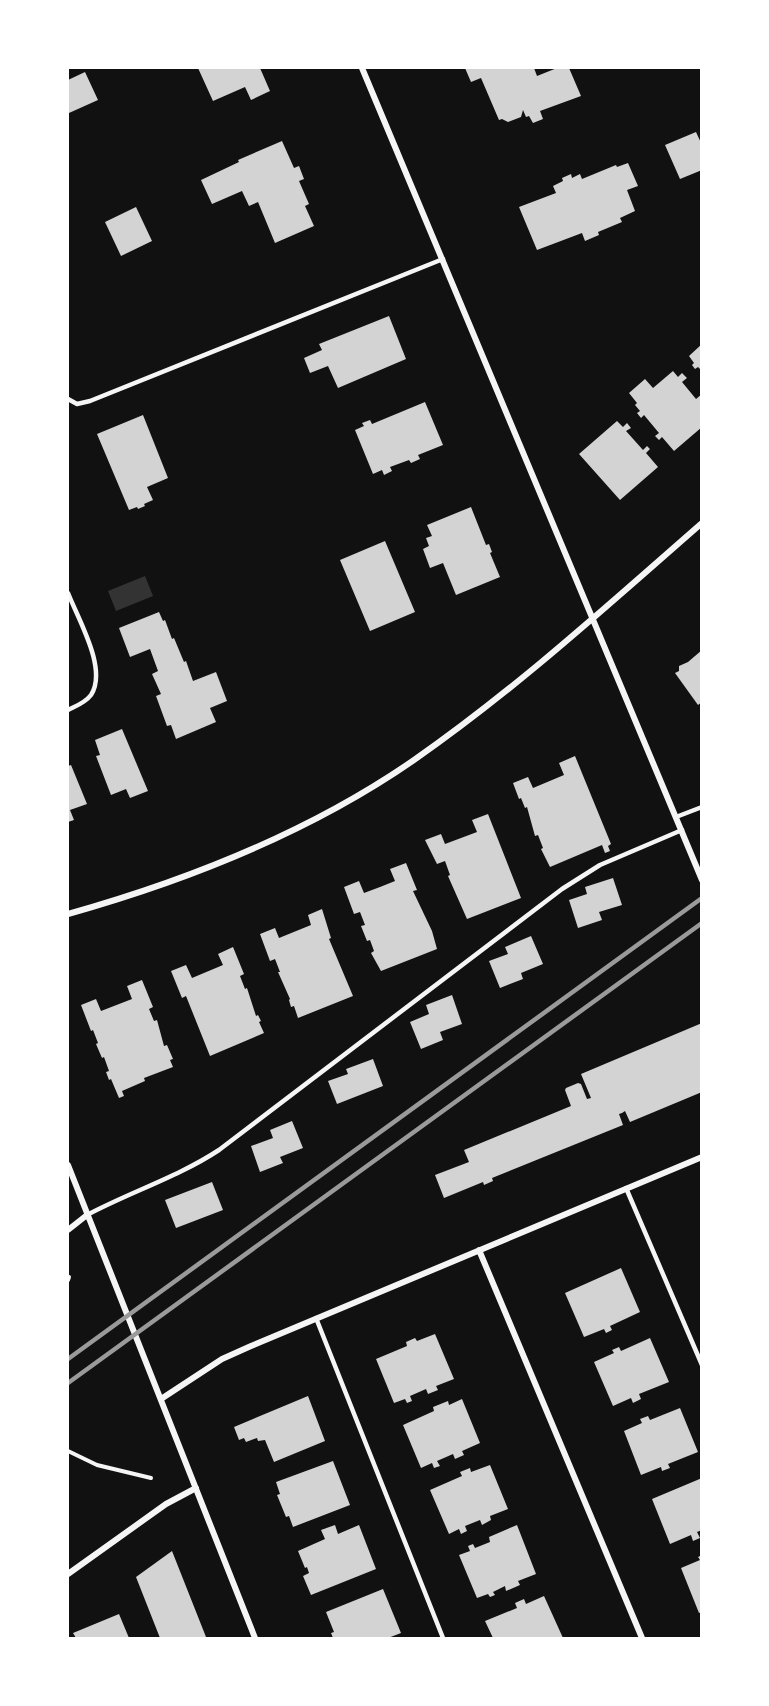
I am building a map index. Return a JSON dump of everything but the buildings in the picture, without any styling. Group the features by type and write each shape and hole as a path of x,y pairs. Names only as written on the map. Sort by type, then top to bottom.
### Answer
{"street":[{"path":"362,68 702,880"},
{"path":"68,914 161,885 222,862 286,833 354,797 413,761 473,717 702,524"},
{"path":"161,1399 222,1359 702,1157"},
{"path":"68,1165 255,1638"},
{"path":"68,1230 87,1215"},
{"path":"479,1250 642,1638"},
{"path":"68,1574 158,1509 196,1488"}],"lane":[{"path":"68,399 77,404 90,401 443,259"},
{"path":"68,593 93,652 96,668 91,694 82,703 68,710"},
{"path":"676,817 702,807"},
{"path":"87,1215 209,1157 562,889 600,865 682,830"},
{"path":"626,1188 702,1365"},
{"path":"316,1318 443,1638"}],"path":[{"path":"68,1451 97,1465 151,1478"}],"shaded area":[{"path":"145,576 153,596 116,611 108,591"}],"railway":[{"path":"68,1359 702,898"},
{"path":"68,1383 702,923"}]}
